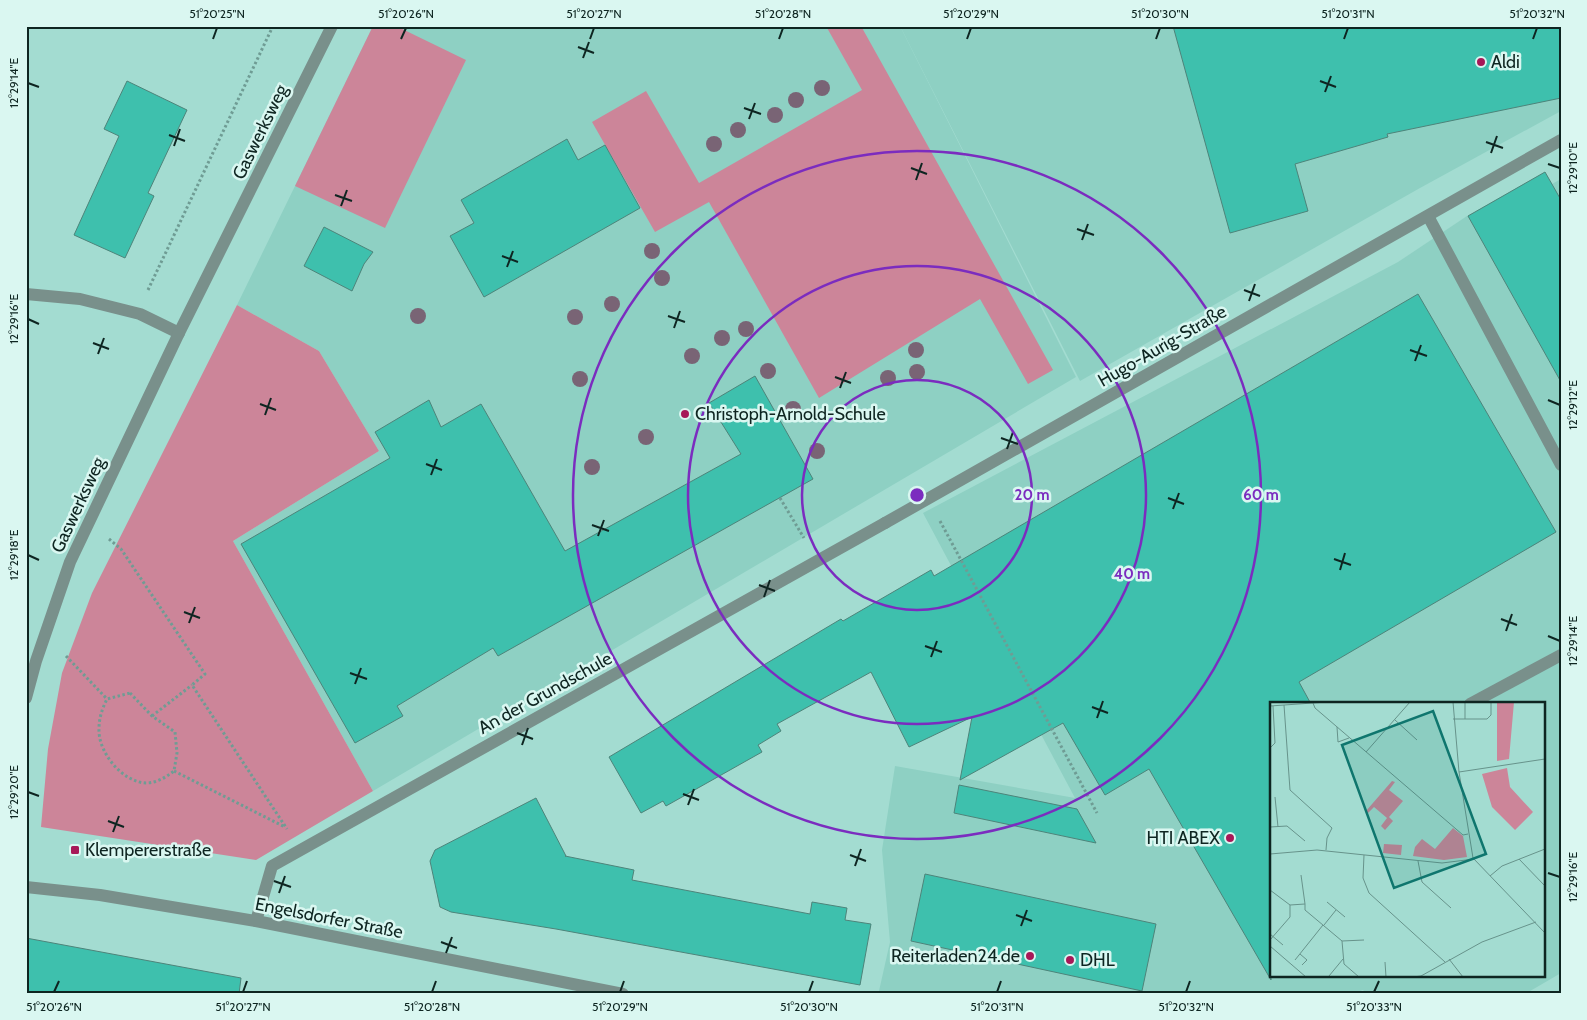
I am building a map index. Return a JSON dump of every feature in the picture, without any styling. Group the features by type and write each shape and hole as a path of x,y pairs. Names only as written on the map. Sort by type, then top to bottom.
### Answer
{"street":[{"name":"Gaswerksweg","path":"26,698 36,661 70,562 179,333 332,26"},
{"name":"Hugo-Aurig-Straße","path":"885,523 1561,140"},
{"path":"1428,216 1561,465"},
{"path":"26,294 80,300 136,313 179,333"},
{"name":"An der Grundschule","path":"256,921 272,866 885,523"},
{"path":"1474,702 1561,655"},
{"name":"Engelsdorfer Straße","path":"26,887 100,894 256,921 623,994"}],"path":[{"path":"136,313 274,26"},
{"path":"780,498 818,560"},
{"path":"928,499 1097,814"},
{"path":"88,523 121,549 206,674 152,716"},
{"path":"46,633 106,699"},
{"path":"192,685 301,850"},
{"path":"130,692 152,716 175,732 177,753 174,771 162,780 145,783 122,774 104,753 98,731 106,699 130,692"},
{"path":"174,771 286,828"}],"shaded area":[{"name":"Christoph-Arnold-Schule","path":"373,26 900,26 1076,377 373,791 233,541 379,451 319,351 237,305"},
{"path":"373,26 396,26 466,60 385,228 295,186"},
{"path":"826,26 861,26 1053,370 1028,384 980,299 819,398 709,202 655,232 592,122 646,91 699,183 862,90"},
{"path":"900,26 1561,26 1561,111 1420,188 1080,381"},
{"path":"1545,172 1552,184 1561,179 1561,973 1525,994 1366,994 1363,990 1351,994 893,994 879,991 890,942 882,850 895,766 1075,798 923,513 1398,262 1467,216"},
{"path":"237,305 319,351 379,451 233,541 373,791 256,860 41,827 48,749 62,673 92,593"}],"building":[{"path":"1173,26 1561,26 1561,98 1387,134 1388,137 1295,164 1308,211 1230,233"},
{"path":"127,81 187,110 148,193 154,196 125,258 74,235 119,136 104,129"},
{"path":"567,139 578,160 605,145 640,208 484,297 450,236 474,223 461,200"},
{"path":"1545,172 1561,200 1561,382 1468,216"},
{"path":"324,227 373,252 364,264 352,291 304,266"},
{"path":"1418,294 1556,532 1299,682 1310,702 1270,702 1271,980 1149,769 1105,795 1063,723 960,780 972,717 909,747 871,672 777,724 781,731 758,745 762,752 666,806 663,801 641,813 609,757 841,619 843,621 931,570 934,576"},
{"path":"755,376 813,479 498,656 493,648 397,706 403,716 355,743 241,544 390,458 375,432 429,400 441,427 481,404 565,551 741,454 709,403"},
{"path":"959,785 1077,809 1096,843 954,813"},
{"path":"536,798 565,856 634,870 632,880 810,914 812,902 847,908 845,920 871,924 860,985 556,929 451,912 440,907 430,861 435,850"},
{"path":"925,874 1156,924 1142,991 911,941"},
{"path":"26,938 241,978 239,994 26,994"}],"place":[{"name":"Aldi","path":"1481,62"},
{"name":"Christoph-Arnold-Schule","path":"685,414"},
{"name":"HTI ABEX","path":"1230,838"},
{"name":"Klempererstraße","path":"75,850"},
{"name":"Reiterladen24.de","path":"1030,956"},
{"name":"DHL","path":"1070,960"}]}
